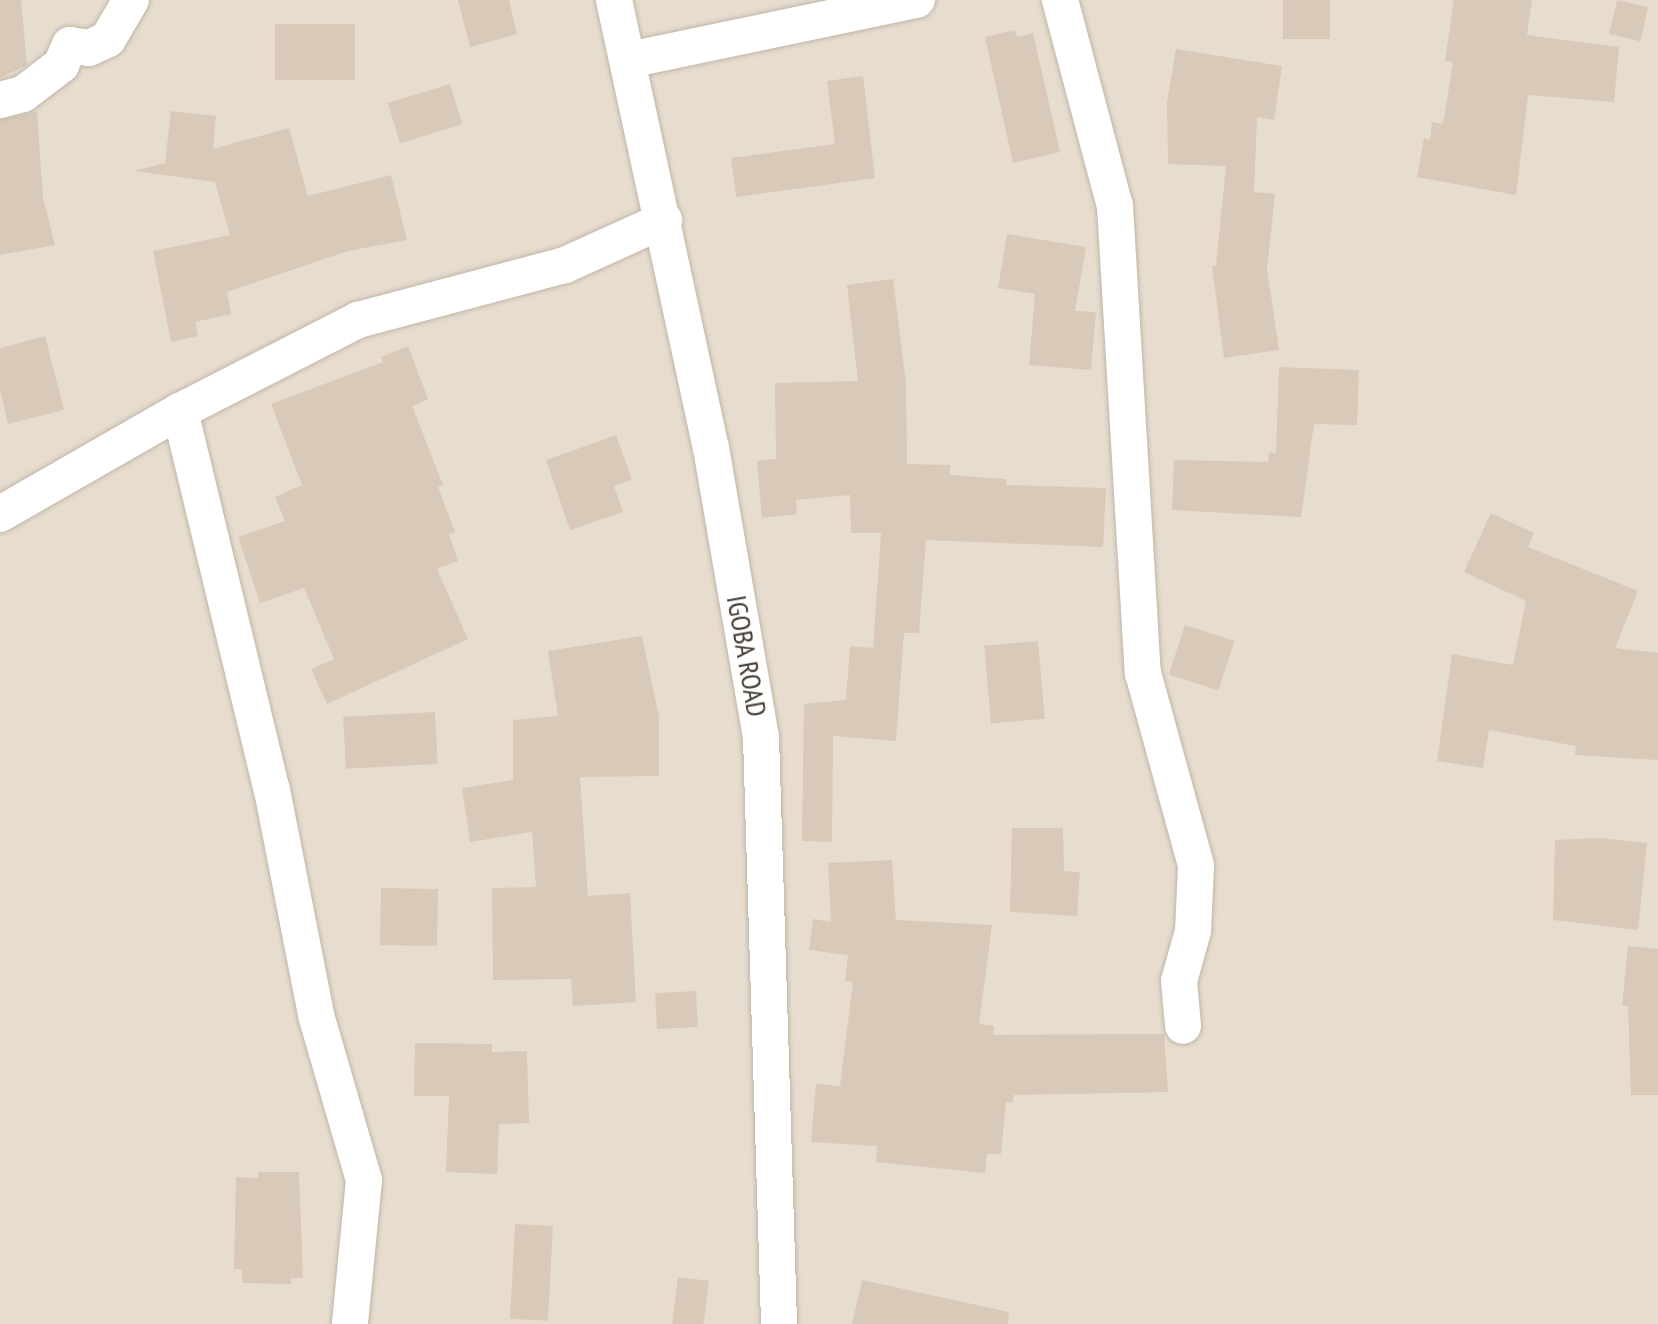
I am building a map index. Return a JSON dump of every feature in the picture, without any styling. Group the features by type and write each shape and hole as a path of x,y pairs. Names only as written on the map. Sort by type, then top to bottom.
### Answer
{"street":[{"path":"0,100 23,94 61,65 70,45 89,48 108,39 131,0"},
{"name":"IGOBA ROAD","path":"614,0 664,220 686,351 711,448 761,737 779,1324"},
{"path":"629,60 917,0"},
{"path":"1060,0 1115,206 1143,673 1196,866 1193,931 1179,981 1183,1026"},
{"path":"0,514 180,411 358,320 565,265 664,220"},
{"path":"180,411 272,790 316,1015 364,1180 350,1324"}],"shaded area":[{"path":"0,0 1658,0 1658,1324 0,1324"}],"building":[{"path":"0,0 21,0 27,65 0,78"},
{"path":"458,0 509,0 517,34 470,47"},
{"path":"1283,0 1330,0 1330,39 1283,39"},
{"path":"1454,0 1532,0 1527,35 1619,47 1614,102 1528,95 1516,195 1417,177 1424,138 1430,140 1432,122 1443,124 1453,62 1445,61"},
{"path":"1617,0 1648,7 1640,41 1609,34"},
{"path":"275,24 355,24 355,80 275,80"},
{"path":"1015,30 1017,37 1033,33 1060,152 1013,163 985,37"},
{"path":"1176,49 1282,66 1274,120 1257,117 1254,192 1275,194 1267,269 1279,350 1224,358 1212,266 1216,266 1226,166 1168,164 1167,102"},
{"path":"863,76 875,178 736,197 731,158 835,144 827,81"},
{"path":"450,84 462,124 400,143 388,103"},
{"path":"171,111 216,116 213,149 289,128 308,196 391,175 407,240 348,251 227,292 231,314 195,322 198,336 171,342 153,251 230,235 215,182 134,171 165,163"},
{"path":"37,112 43,197 55,245 0,255 0,120"},
{"path":"1007,234 1086,247 1075,311 1096,312 1091,370 1029,365 1035,294 998,288"},
{"path":"893,279 906,384 907,464 950,465 950,475 1006,479 1006,485 1106,488 1103,547 926,540 919,633 904,633 896,741 833,736 832,842 802,841 804,704 846,700 850,646 873,648 881,533 851,533 850,495 796,500 797,514 762,518 757,461 776,459 775,383 858,381 847,285"},
{"path":"45,336 64,410 8,424 0,390 0,348"},
{"path":"408,346 428,399 412,406 443,485 438,487 455,532 449,534 458,561 437,569 468,639 327,704 311,669 334,659 304,588 260,603 238,537 285,521 275,497 302,485 271,404 383,362 381,357"},
{"path":"1279,367 1359,370 1357,425 1314,424 1301,517 1172,510 1174,460 1268,462 1269,452 1276,453"},
{"path":"616,435 632,480 614,486 623,512 570,530 546,460"},
{"path":"1491,513 1534,533 1528,547 1638,591 1615,648 1658,653 1658,760 1575,755 1576,746 1489,730 1483,768 1437,761 1452,654 1513,665 1526,601 1464,572"},
{"path":"1185,625 1234,641 1218,691 1169,674"},
{"path":"642,636 659,717 659,776 580,777 588,896 630,893 636,1002 573,1006 571,979 493,980 492,888 536,887 532,832 470,842 462,788 513,780 513,720 558,716 548,651"},
{"path":"1038,641 1045,719 991,723 984,646"},
{"path":"435,712 438,764 346,769 343,717"},
{"path":"1012,828 1063,828 1064,871 1080,872 1077,916 1010,912"},
{"path":"1599,838 1647,843 1638,930 1553,920 1555,840"},
{"path":"892,860 896,920 992,925 979,1024 994,1026 993,1035 1164,1034 1168,1092 1014,1095 1012,1103 1006,1102 1001,1154 987,1154 985,1173 876,1162 877,1146 811,1142 816,1084 840,1086 853,982 845,981 848,955 809,950 813,919 831,922 828,863"},
{"path":"381,888 438,889 437,946 380,945"},
{"path":"1628,946 1658,949 1658,1095 1631,1095 1628,1006 1622,1006"},
{"path":"696,991 698,1027 657,1029 655,993"},
{"path":"415,1043 492,1044 492,1052 527,1051 529,1123 499,1124 497,1174 446,1172 449,1096 414,1096"},
{"path":"258,1172 299,1172 303,1278 291,1278 291,1284 242,1283 242,1269 234,1269 236,1177 258,1178"},
{"path":"515,1224 553,1226 548,1321 510,1319"},
{"path":"678,1277 709,1281 703,1324 672,1324"},
{"path":"862,1280 1009,1312 1008,1324 852,1324"}]}
